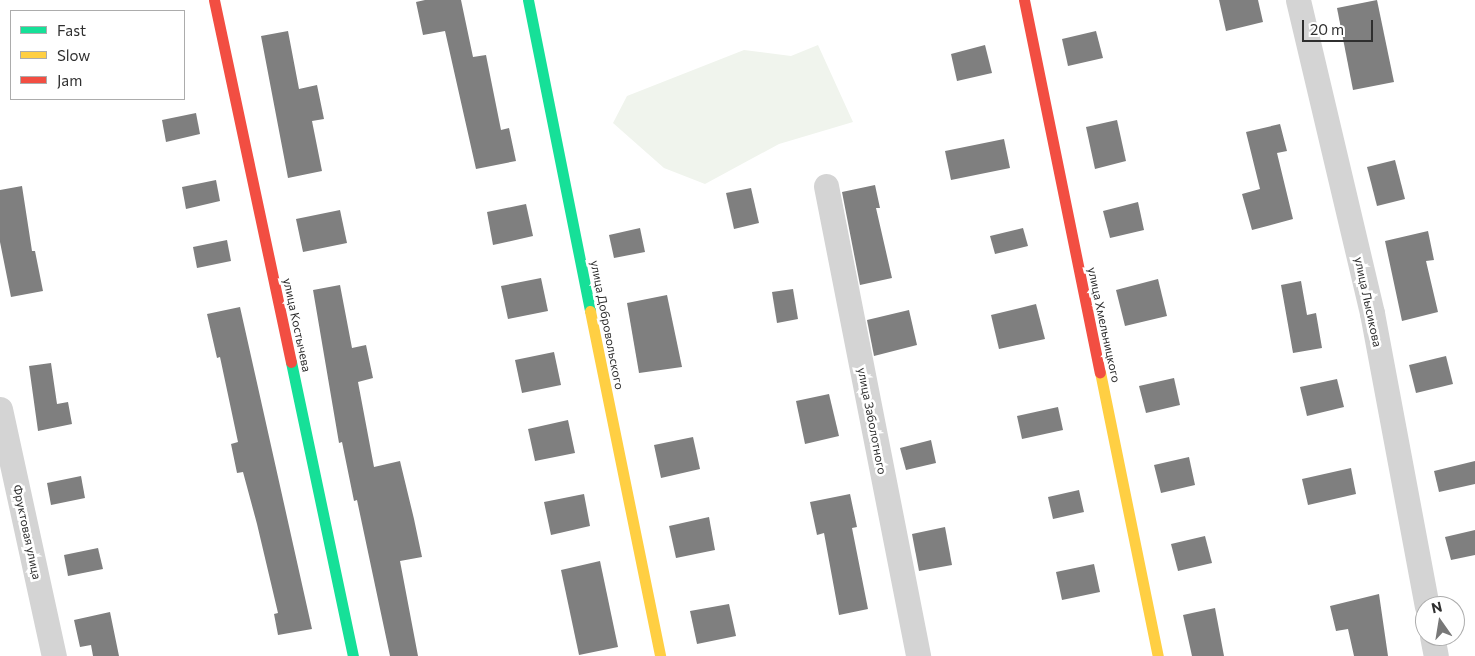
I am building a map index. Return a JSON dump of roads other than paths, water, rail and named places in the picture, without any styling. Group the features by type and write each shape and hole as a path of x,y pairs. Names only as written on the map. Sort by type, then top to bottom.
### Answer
{"street":[{"name":"улица Костычева","path":"214,0 353,656"},
{"name":"улица Добровольского","path":"528,0 660,656"},
{"name":"улица Хмельницкого","path":"1024,0 1158,656"},
{"name":"улица Лысикова","path":"1298,0 1372,314 1425,596"},
{"name":"улица Заболотного","path":"826,186 918,656"},
{"name":"Фруктовая улица","path":"0,409 54,656"}]}
